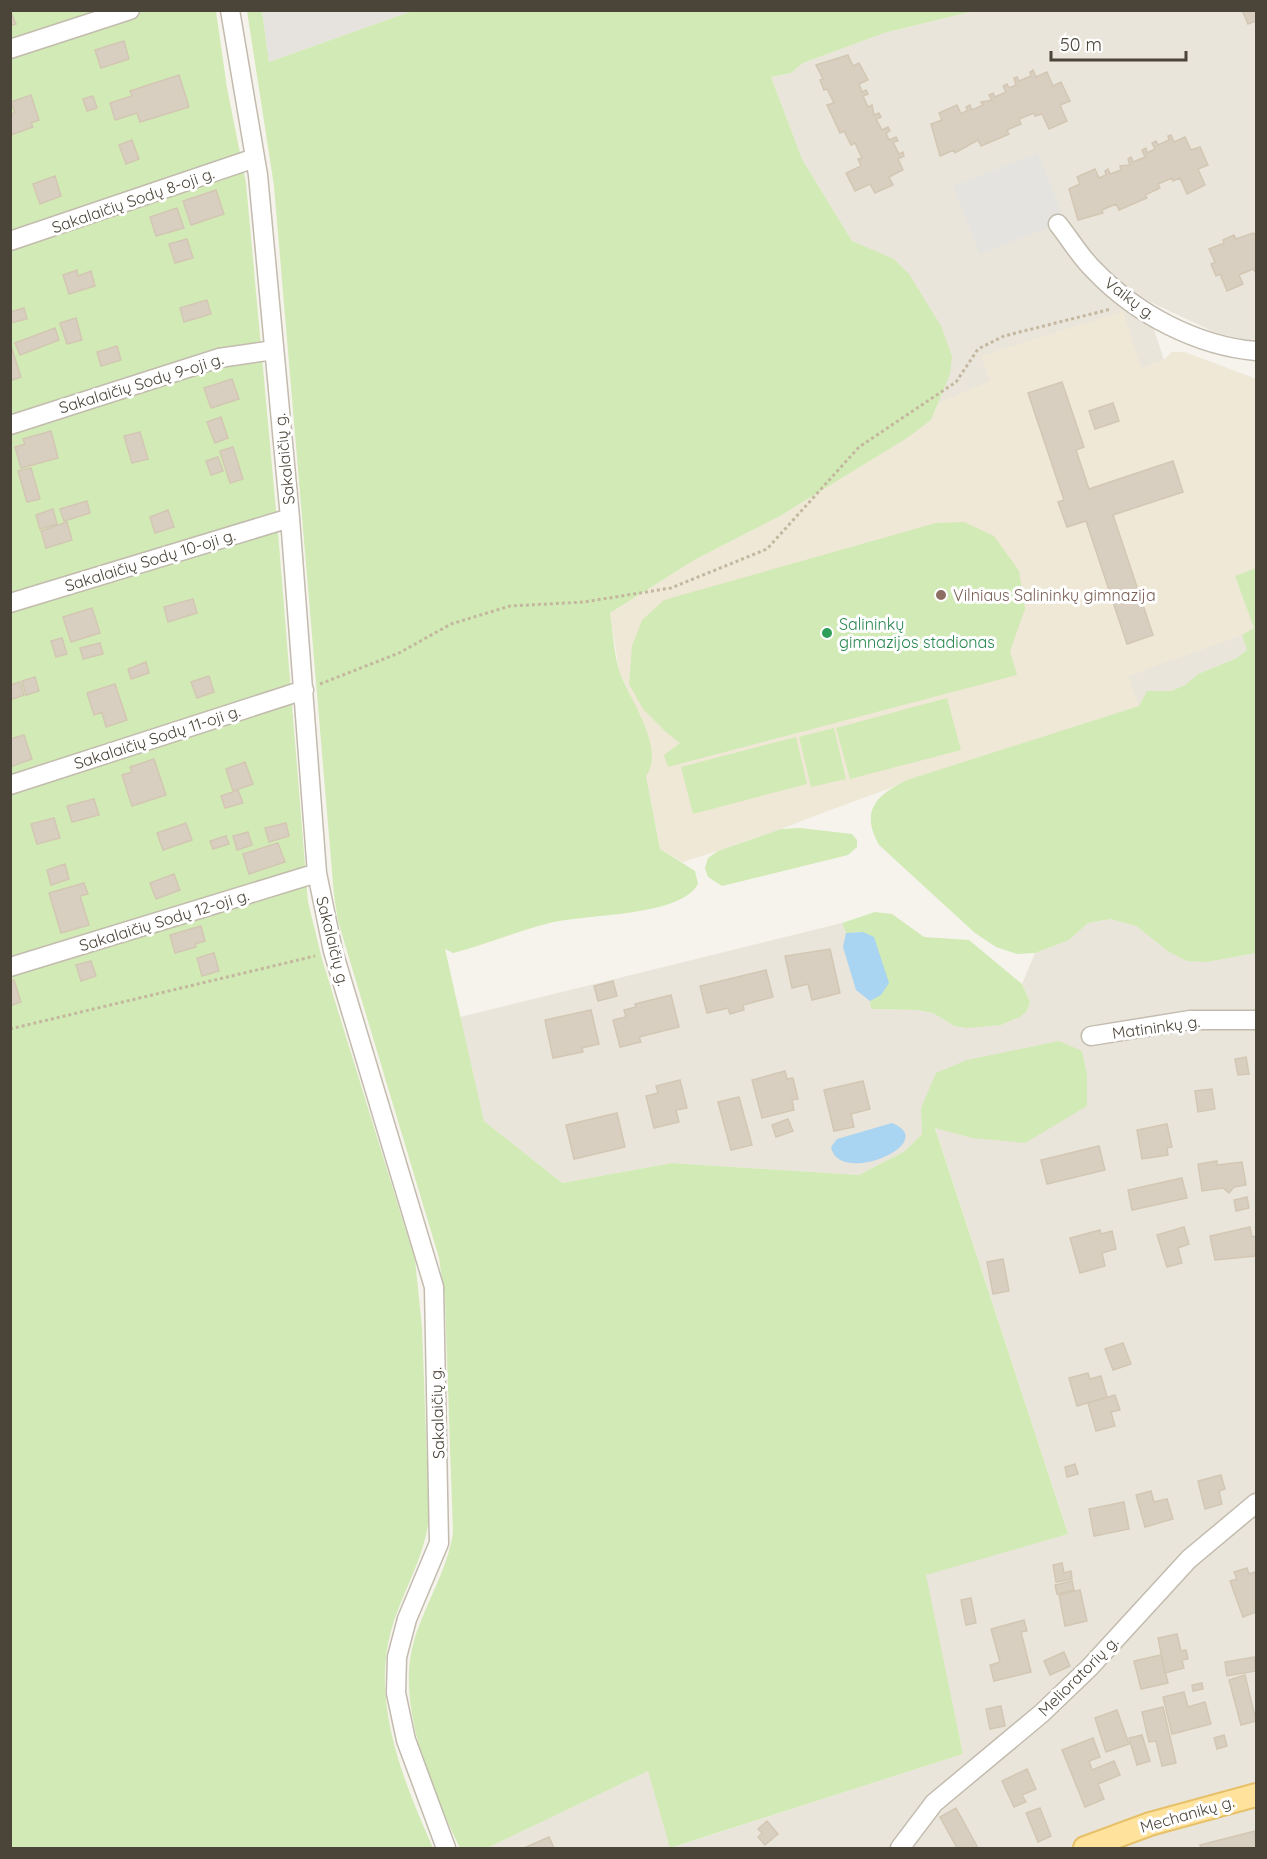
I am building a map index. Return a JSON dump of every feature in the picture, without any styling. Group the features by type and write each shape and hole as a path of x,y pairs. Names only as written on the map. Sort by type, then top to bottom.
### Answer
{"main road":[{"name":"Mechanikų g.","path":"1085,1848 1150,1824 1257,1795"}],"street":[{"path":"10,49 130,10"},
{"name":"Sakalaičių g.","path":"230,10 255,158 290,518 318,873 333,951 434,1287 439,1542 407,1619 397,1657 396,1693 406,1740 446,1848"},
{"name":"Sakalaičių Sodų 8-oji g.","path":"10,242 255,158"},
{"name":"Vaikų g.","path":"1058,224 1095,271 1149,316 1197,337 1240,350 1257,351"},
{"name":"Sakalaičių Sodų 9-oji g.","path":"10,424 219,358 273,350"},
{"name":"Sakalaičių Sodų 10-oji g.","path":"10,603 290,518"},
{"name":"Sakalaičių Sodų 11-oji g.","path":"10,785 304,690"},
{"name":"Sakalaičių Sodų 12-oji g.","path":"10,967 318,873"},
{"name":"Matininkų g.","path":"1091,1036 1190,1020 1257,1020"},
{"name":"Melioratorių g.","path":"900,1848 934,1803 1050,1705 1090,1667 1189,1559 1257,1503"}],"path":[{"path":"304,690 399,653 424,637 461,621 510,606 584,602 671,588 767,549 859,447 956,382 978,349 1004,336 1133,303"},
{"path":"10,1029 333,951"}],"shaded area":[{"path":"262,10 412,11 269,62"},
{"path":"974,11 1256,11 1256,342 1216,333 1144,299 1164,360 1172,352 1184,352 1256,379 1256,568 1235,576 1254,628 1247,650 1237,658 1198,674 1185,685 1171,691 1147,692 1139,706 907,780 781,829 682,862 941,326 927,306 869,250 852,241 802,159 771,77 791,73 803,63 884,33"},
{"path":"1038,153 1065,221 980,254 953,186"},
{"name":"Vilniaus Salininkų gimnazija","path":"1123,311 1141,368 1164,360 1172,352 1184,352 1256,379 1256,568 1235,576 1254,628 1242,635 1128,676 1139,706 907,780 718,851 682,862 660,849 646,776 646,729 619,671 610,613 696,559 780,516 907,438 931,420 936,404 990,381 981,356"},
{"path":"1110,919 1136,926 1169,952 1207,962 1256,953 1256,1848 671,1848 963,1754 925,1574 1068,1534 935,1127 972,1138 1087,1106 1087,1074 1082,1051 921,1108 922,1134 905,1151 859,1175 672,1163 562,1183 484,1121 460,1017 842,923 846,933 863,932 889,983 871,1009 917,1010 933,1013 954,1026 1001,1025 1020,1017 1027,1011 1030,1002 1022,984 1035,953 1069,940 1088,923"},
{"path":"648,1771 671,1848 487,1848"}],"green space":[{"path":"11,11 216,11 227,88 246,183 278,532 308,902 322,959 415,1260 422,1327 429,1517 423,1548 390,1635 385,1689 388,1717 402,1772 433,1848 11,1848"},
{"path":"247,11 262,11 269,62 412,11 974,11 884,33 803,63 791,73 771,77 802,159 852,241 894,259 909,274 941,326 952,356 950,374 931,420 907,438 780,516 696,559 610,613 620,673 644,725 652,752 651,765 646,776 660,849 695,871 698,884 688,895 652,909 546,924 453,953 445,949 484,1121 562,1183 672,1163 859,1175 905,1151 922,1134 921,1108 936,1073 967,1060 1059,1041 1082,1051 1087,1074 1087,1106 1025,1143 972,1138 935,1128 1068,1534 926,1575 963,1754 670,1848 648,1771 487,1848 460,1848 438,1800 419,1747 409,1692 409,1666 414,1641 446,1561 453,1533 445,1300 439,1258 338,921 334,895 274,186"},
{"name":"Salininkų gimnazijos stadionas","path":"964,522 994,536 1019,571 1025,609 1010,651 1017,675 668,767 664,755 680,743 643,709 629,684 632,646 642,620 664,600 936,523"},
{"path":"1256,568 1256,953 1207,962 1187,961 1169,952 1136,926 1110,919 1088,923 1069,940 1035,953 1017,954 996,947 975,933 879,845 871,823 874,805 887,792 907,780 1139,706 1147,691 1171,691 1185,685 1198,674 1237,658 1247,650 1242,635 1254,628 1235,576"},
{"path":"947,698 961,750 850,779 836,728"},
{"path":"834,728 846,779 811,787 799,737"},
{"path":"796,737 807,784 693,814 681,767"},
{"path":"800,828 852,834 857,840 857,847 848,855 722,886 708,877 705,868 708,858 718,851 781,829"},
{"path":"875,912 892,914 924,937 969,940 1022,984 1030,1002 1027,1011 1020,1017 1001,1025 968,1028 954,1026 933,1013 917,1010 871,1009 870,1001 881,995 863,932 846,933 842,923"}],"water":[{"path":"863,932 874,937 889,983 881,995 870,1001 856,990 843,947 846,933"},
{"path":"892,1123 904,1131 905,1141 897,1150 883,1158 851,1163 838,1158 831,1147 837,1139"}],"building":[{"path":"10,10 16,24 10,26"},
{"path":"1242,10 1256,10 1256,21 1248,24"},
{"path":"124,41 129,59 101,68 95,50"},
{"path":"848,55 853,66 859,63 868,80 859,84 862,92 866,90 868,94 863,96 868,107 872,105 874,115 879,113 881,117 876,119 882,130 888,127 890,131 886,133 889,140 896,137 898,141 893,142 899,154 903,152 904,156 898,159 903,170 889,177 893,185 875,193 870,184 855,191 846,173 861,166 858,159 862,158 855,143 851,145 844,131 840,133 827,105 834,103 827,89 824,90 820,80 823,79 816,65"},
{"path":"1033,70 1036,77 1047,72 1053,86 1061,82 1070,101 1060,105 1067,121 1049,129 1042,114 1035,116 1034,113 1019,119 1021,124 1007,130 1009,134 981,146 978,140 955,153 954,150 940,156 931,124 942,120 939,113 957,105 961,114 968,110 966,107 970,105 972,110 983,105 981,102 992,100 989,95 993,93 995,97 1006,92 1003,86 1007,84 1009,88 1016,85 1014,78 1017,77 1019,81 1031,76 1030,72"},
{"path":"179,75 189,107 140,122 137,113 115,120 110,103 132,96 130,91"},
{"path":"31,95 39,120 31,123 33,127 11,135 10,114 15,113 11,102"},
{"path":"93,96 97,108 87,111 83,99"},
{"path":"1171,135 1174,142 1185,137 1191,150 1200,147 1208,165 1198,169 1205,185 1187,194 1180,178 1173,181 1172,178 1158,184 1160,188 1145,195 1147,198 1119,210 1116,204 1102,210 1103,213 1078,220 1069,189 1080,184 1077,177 1095,169 1099,178 1106,175 1105,171 1108,169 1110,174 1121,170 1120,166 1130,165 1128,159 1131,157 1133,162 1145,157 1142,150 1146,148 1147,153 1155,149 1152,143 1156,141 1158,145 1169,140 1168,136"},
{"path":"132,140 139,159 126,164 119,145"},
{"path":"55,176 61,196 40,204 33,184"},
{"path":"216,190 224,214 191,225 183,201"},
{"path":"177,208 184,228 156,236 150,217"},
{"path":"1253,233 1256,235 1256,273 1253,269 1239,275 1243,284 1227,291 1220,274 1216,276 1211,264 1215,262 1209,249 1224,243 1223,240 1234,235 1236,239"},
{"path":"187,239 193,258 175,263 169,244"},
{"path":"77,270 78,276 91,271 95,286 69,294 63,275"},
{"path":"207,300 211,314 184,322 180,308"},
{"path":"24,308 27,319 10,323 10,312"},
{"path":"76,318 82,340 67,344 60,323"},
{"path":"55,328 59,340 20,355 15,343"},
{"path":"117,346 121,360 101,366 97,352"},
{"path":"12,349 21,377 10,381 10,350"},
{"path":"232,379 239,399 211,408 204,388"},
{"path":"1062,382 1084,447 1076,450 1089,489 1173,461 1183,492 1113,515 1153,635 1127,644 1086,521 1067,527 1058,502 1064,500 1028,393"},
{"path":"1113,403 1119,421 1095,429 1089,411"},
{"path":"221,417 228,438 215,443 207,422"},
{"path":"51,431 58,458 21,468 15,447 25,444 23,439"},
{"path":"140,432 148,459 132,463 124,436"},
{"path":"233,447 243,479 230,483 220,451"},
{"path":"218,457 223,471 211,475 206,461"},
{"path":"31,468 40,499 27,502 18,471"},
{"path":"87,501 90,513 64,521 60,509"},
{"path":"53,509 57,524 40,529 36,515"},
{"path":"168,510 174,527 155,533 150,517"},
{"path":"67,522 72,540 46,548 41,531"},
{"path":"193,599 197,613 168,622 164,607"},
{"path":"92,608 100,633 71,642 63,617"},
{"path":"62,638 67,654 56,657 51,641"},
{"path":"100,643 103,654 83,659 80,648"},
{"path":"146,662 149,673 131,679 128,669"},
{"path":"209,676 214,692 197,698 191,682"},
{"path":"35,677 39,691 26,695 22,681"},
{"path":"20,682 24,695 10,700 10,685"},
{"path":"115,684 127,720 106,727 102,712 94,715 87,693"},
{"path":"24,735 32,759 10,767 10,739"},
{"path":"154,759 166,795 132,806 122,775 132,772 130,767"},
{"path":"245,762 253,784 233,791 226,769"},
{"path":"238,790 243,803 225,808 221,796"},
{"path":"94,799 99,815 72,822 67,806"},
{"path":"54,818 60,838 37,844 31,824"},
{"path":"186,823 192,840 163,850 157,833"},
{"path":"286,823 289,836 269,842 265,828"},
{"path":"248,832 252,845 237,850 233,836"},
{"path":"226,836 229,844 213,849 210,841"},
{"path":"278,843 285,862 249,874 243,854"},
{"path":"65,864 69,879 51,885 47,870"},
{"path":"174,874 180,890 156,899 150,883"},
{"path":"84,883 88,894 80,896 89,925 61,933 49,893"},
{"path":"201,926 205,941 195,944 196,947 175,953 170,935"},
{"path":"830,949 840,993 812,1000 808,984 792,988 785,956"},
{"path":"214,953 219,971 202,976 197,958"},
{"path":"91,961 96,976 81,981 76,965"},
{"path":"766,970 773,997 743,1005 744,1010 730,1014 728,1008 707,1013 700,986"},
{"path":"14,980 21,1002 10,1006 10,981"},
{"path":"613,981 617,996 598,1001 594,986"},
{"path":"671,995 679,1027 639,1037 641,1042 620,1047 613,1020 626,1017 624,1010 636,1007 635,1004"},
{"path":"591,1010 599,1044 582,1048 583,1052 553,1058 545,1020"},
{"path":"1246,1057 1249,1074 1238,1075 1235,1059"},
{"path":"785,1071 787,1079 793,1078 798,1099 792,1100 794,1110 762,1118 752,1080"},
{"path":"680,1080 687,1108 676,1110 679,1122 654,1128 646,1096 658,1093 656,1086"},
{"path":"863,1081 870,1109 851,1114 854,1127 834,1131 824,1090"},
{"path":"1212,1089 1215,1109 1198,1112 1195,1091"},
{"path":"739,1097 752,1145 731,1150 718,1102"},
{"path":"617,1113 625,1147 574,1159 566,1125"},
{"path":"788,1119 793,1131 776,1137 772,1125"},
{"path":"1167,1124 1172,1147 1167,1148 1168,1155 1142,1159 1137,1130"},
{"path":"1099,1146 1105,1170 1047,1184 1041,1160"},
{"path":"1217,1161 1217,1165 1242,1162 1246,1185 1234,1187 1229,1193 1223,1188 1202,1191 1198,1164"},
{"path":"1182,1178 1187,1198 1132,1210 1128,1190"},
{"path":"1247,1197 1249,1208 1236,1211 1234,1200"},
{"path":"1184,1227 1189,1244 1178,1248 1182,1263 1167,1267 1157,1235"},
{"path":"1250,1227 1252,1237 1256,1236 1256,1256 1215,1260 1210,1236"},
{"path":"1100,1230 1101,1234 1112,1231 1116,1249 1102,1253 1105,1266 1080,1273 1070,1238"},
{"path":"1003,1259 1009,1291 993,1294 987,1262"},
{"path":"1123,1343 1131,1364 1113,1370 1105,1349"},
{"path":"1088,1373 1090,1379 1101,1376 1107,1397 1077,1406 1069,1378"},
{"path":"1115,1395 1120,1410 1111,1412 1115,1426 1096,1431 1088,1403"},
{"path":"1075,1464 1078,1474 1067,1477 1065,1467"},
{"path":"1221,1475 1225,1489 1219,1491 1222,1504 1205,1509 1198,1481"},
{"path":"1151,1491 1154,1502 1167,1499 1173,1519 1145,1527 1136,1495"},
{"path":"1124,1502 1129,1529 1094,1536 1089,1509"},
{"path":"1062,1563 1064,1573 1071,1571 1072,1579 1056,1582 1053,1565"},
{"path":"1247,1568 1249,1574 1255,1572 1256,1612 1243,1617 1230,1581 1237,1579 1234,1572"},
{"path":"1072,1581 1074,1590 1057,1594 1055,1585"},
{"path":"1080,1590 1087,1621 1065,1626 1059,1595"},
{"path":"971,1598 976,1623 966,1625 961,1600"},
{"path":"1024,1620 1027,1631 1021,1632 1031,1672 994,1681 990,1665 1000,1662 991,1629"},
{"path":"1177,1634 1181,1651 1186,1650 1188,1659 1182,1660 1184,1668 1165,1673 1158,1638"},
{"path":"1064,1652 1070,1666 1050,1675 1044,1661"},
{"path":"1161,1655 1168,1683 1141,1689 1134,1661"},
{"path":"1254,1657 1256,1671 1227,1676 1225,1662"},
{"path":"1245,1675 1256,1721 1241,1725 1229,1680"},
{"path":"1202,1683 1203,1689 1193,1691 1192,1685"},
{"path":"1184,1692 1188,1707 1205,1702 1211,1724 1172,1734 1163,1697"},
{"path":"1001,1706 1005,1726 990,1729 986,1709"},
{"path":"1163,1707 1176,1763 1162,1766 1156,1741 1149,1742 1142,1712"},
{"path":"1117,1710 1129,1744 1106,1752 1095,1718"},
{"path":"1142,1735 1150,1761 1137,1765 1129,1738"},
{"path":"1224,1735 1227,1746 1217,1749 1214,1738"},
{"path":"1093,1738 1100,1757 1089,1761 1092,1770 1114,1761 1120,1775 1098,1784 1104,1799 1085,1807 1062,1750"},
{"path":"1027,1769 1036,1789 1022,1795 1026,1802 1014,1807 1002,1781"},
{"path":"956,1808 978,1848 957,1848 940,1817"},
{"path":"1040,1808 1051,1836 1038,1842 1026,1813"},
{"path":"767,1821 778,1834 765,1845 758,1837 762,1833 758,1829"},
{"path":"1255,1831 1256,1848 1201,1848 1200,1845"},
{"path":"549,1837 554,1848 524,1848"}],"place":[{"name":"Vilniaus Salininkų gimnazija","path":"941,595"},
{"name":"Salininkų gimnazijos stadionas","path":"827,633"}]}
